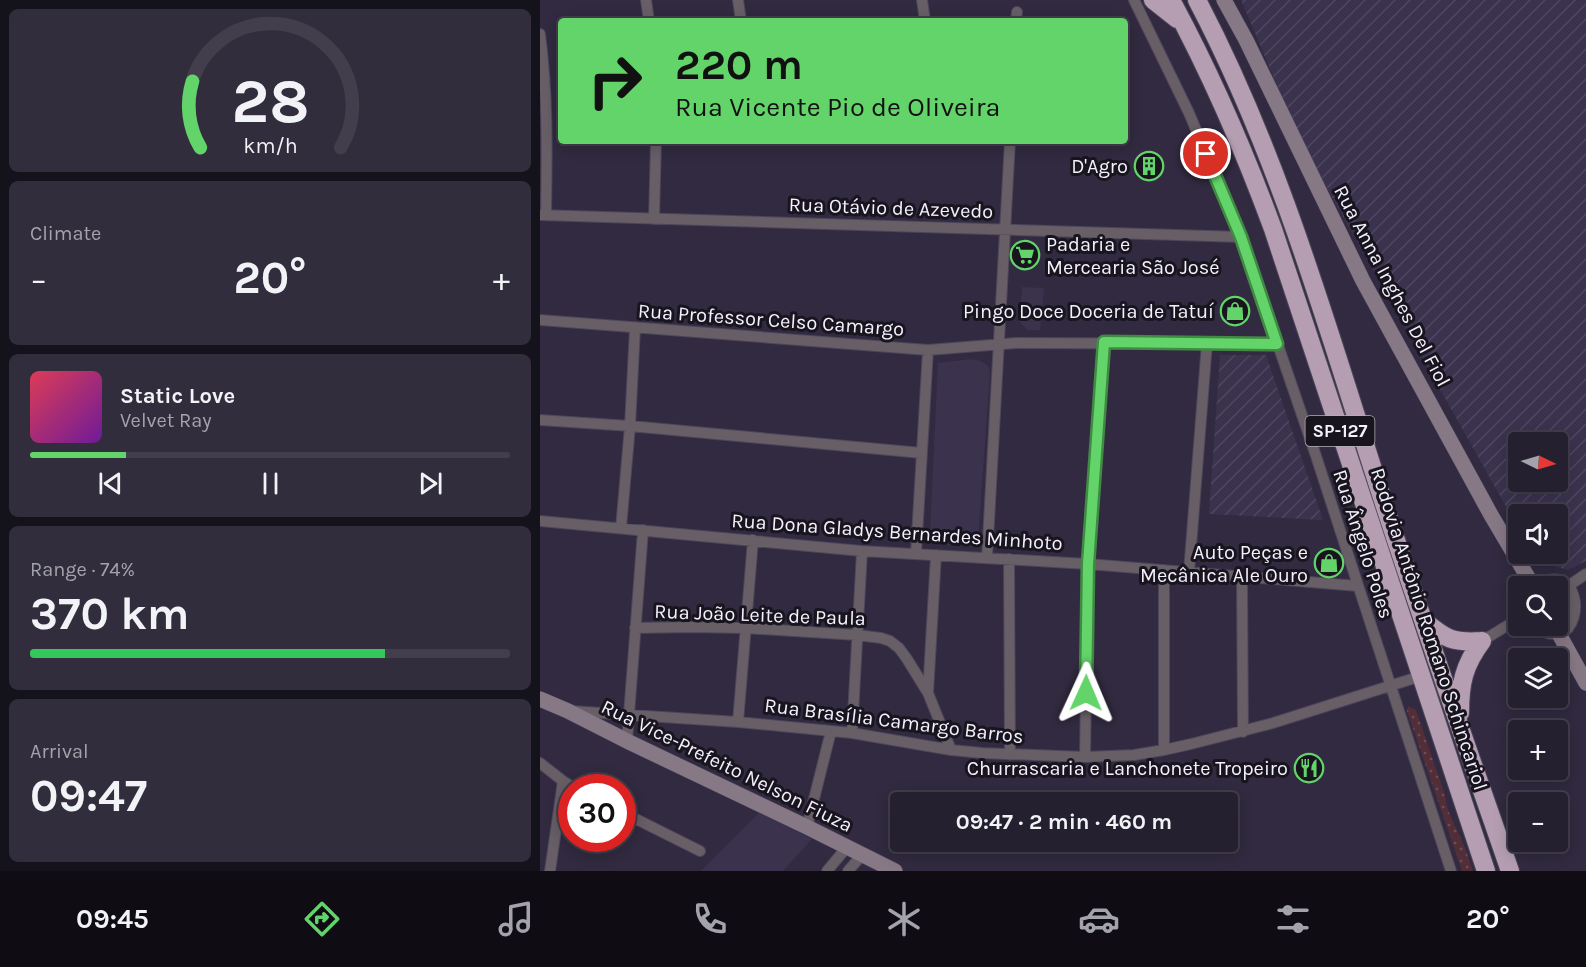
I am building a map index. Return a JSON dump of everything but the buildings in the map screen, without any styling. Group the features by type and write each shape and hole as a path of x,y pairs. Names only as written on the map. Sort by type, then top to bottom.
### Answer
{"highway":[{"path":"1153,0 1185,27"},
{"name":"Rodovia Antônio Romano Schincariol","path":"1171,0 1225,110 1270,220 1486,871"},
{"name":"Rodovia Antônio Romano Schincariol","path":"1197,0 1245,102 1275,173 1423,621 1510,871"},
{"path":"1423,621 1441,635 1452,640 1482,641"},
{"path":"1460,727 1462,679 1467,663 1482,641"}],"street":[{"path":"646,0 649,18"},
{"path":"738,0 741,18"},
{"path":"922,0 925,18"},
{"name":"Rua Ângelo Poles","path":"1134,0 1189,113 1241,237 1451,871"},
{"name":"Rua Anna Inghes Del Fiol","path":"1224,0 1246,40 1363,281 1485,504 1528,576"},
{"path":"540,34 547,122 543,215"},
{"path":"654,219 656,144"},
{"path":"987,558 1010,144"},
{"name":"Rua Otávio de Azevedo","path":"543,215 1241,237"},
{"name":"Rua Professor Celso Camargo","path":"540,320 928,350 1104,342 1277,344"},
{"path":"621,528 630,426 635,328"},
{"path":"1085,757 1088,564 1104,342"},
{"path":"1189,572 1207,343"},
{"path":"916,554 928,350"},
{"path":"540,420 922,453"},
{"name":"Rua Dona Gladys Bernardes Minhoto","path":"540,520 861,551 1088,564 1358,586"},
{"path":"586,711 627,739 643,530"},
{"path":"738,722 753,540"},
{"path":"852,733 861,551"},
{"name":"Rua João Leite de Paula","path":"928,693 936,555"},
{"path":"1009,560 1010,755"},
{"path":"1164,570 1164,750"},
{"path":"1571,584 1586,573"},
{"path":"1242,577 1244,732"},
{"path":"1568,583 1581,597 1582,606 1577,622 1568,630"},
{"path":"1482,641 1508,625"},
{"name":"Rua João Leite de Paula","path":"635,628 745,628 857,635 890,641 899,648 928,693 951,750"},
{"path":"1560,636 1586,683"},
{"name":"Rua Brasília Camargo Barros","path":"568,711 738,722 852,733 951,750 1010,755 1085,757 1164,750 1244,732 1421,676"},
{"name":"Rua Vice-Prefeito Nelson Fiuza","path":"540,699 627,739 895,871"},
{"path":"807,827 831,731"},
{"path":"540,763 558,777"},
{"path":"550,871 558,816"},
{"path":"636,819 700,851"},
{"path":"827,871 847,848"},
{"path":"848,871 862,855"}],"shaded area":[{"path":"1241,0 1586,0 1586,561 1568,570 1547,564 1568,564 1568,504 1508,504 1508,510 1300,140"},
{"path":"1022,287 1044,288 1040,330 1027,330 1019,321"},
{"path":"1220,355 1266,355 1323,520 1209,514"},
{"path":"972,359 981,361 989,367 990,373 978,541 973,547 946,545 931,540 930,534 938,363"},
{"path":"1408,706 1416,710 1448,810 1473,871 1462,871 1407,711"},
{"path":"759,813 812,839 783,871 701,871"}],"place":[{"name":"D'Agro","path":"1149,166"},
{"name":"Padaria e Mercearia São José","path":"1025,255"},
{"name":"Pingo Doce Doceria de Tatuí","path":"1235,311"},
{"name":"Auto Peças e Mecânica Ale Ouro","path":"1329,563"},
{"name":"Churrascaria e Lanchonete Tropeiro","path":"1309,768"}],"route":[{"path":"1086,693 1088,564 1104,342 1277,344 1241,237 1206,154"}]}
